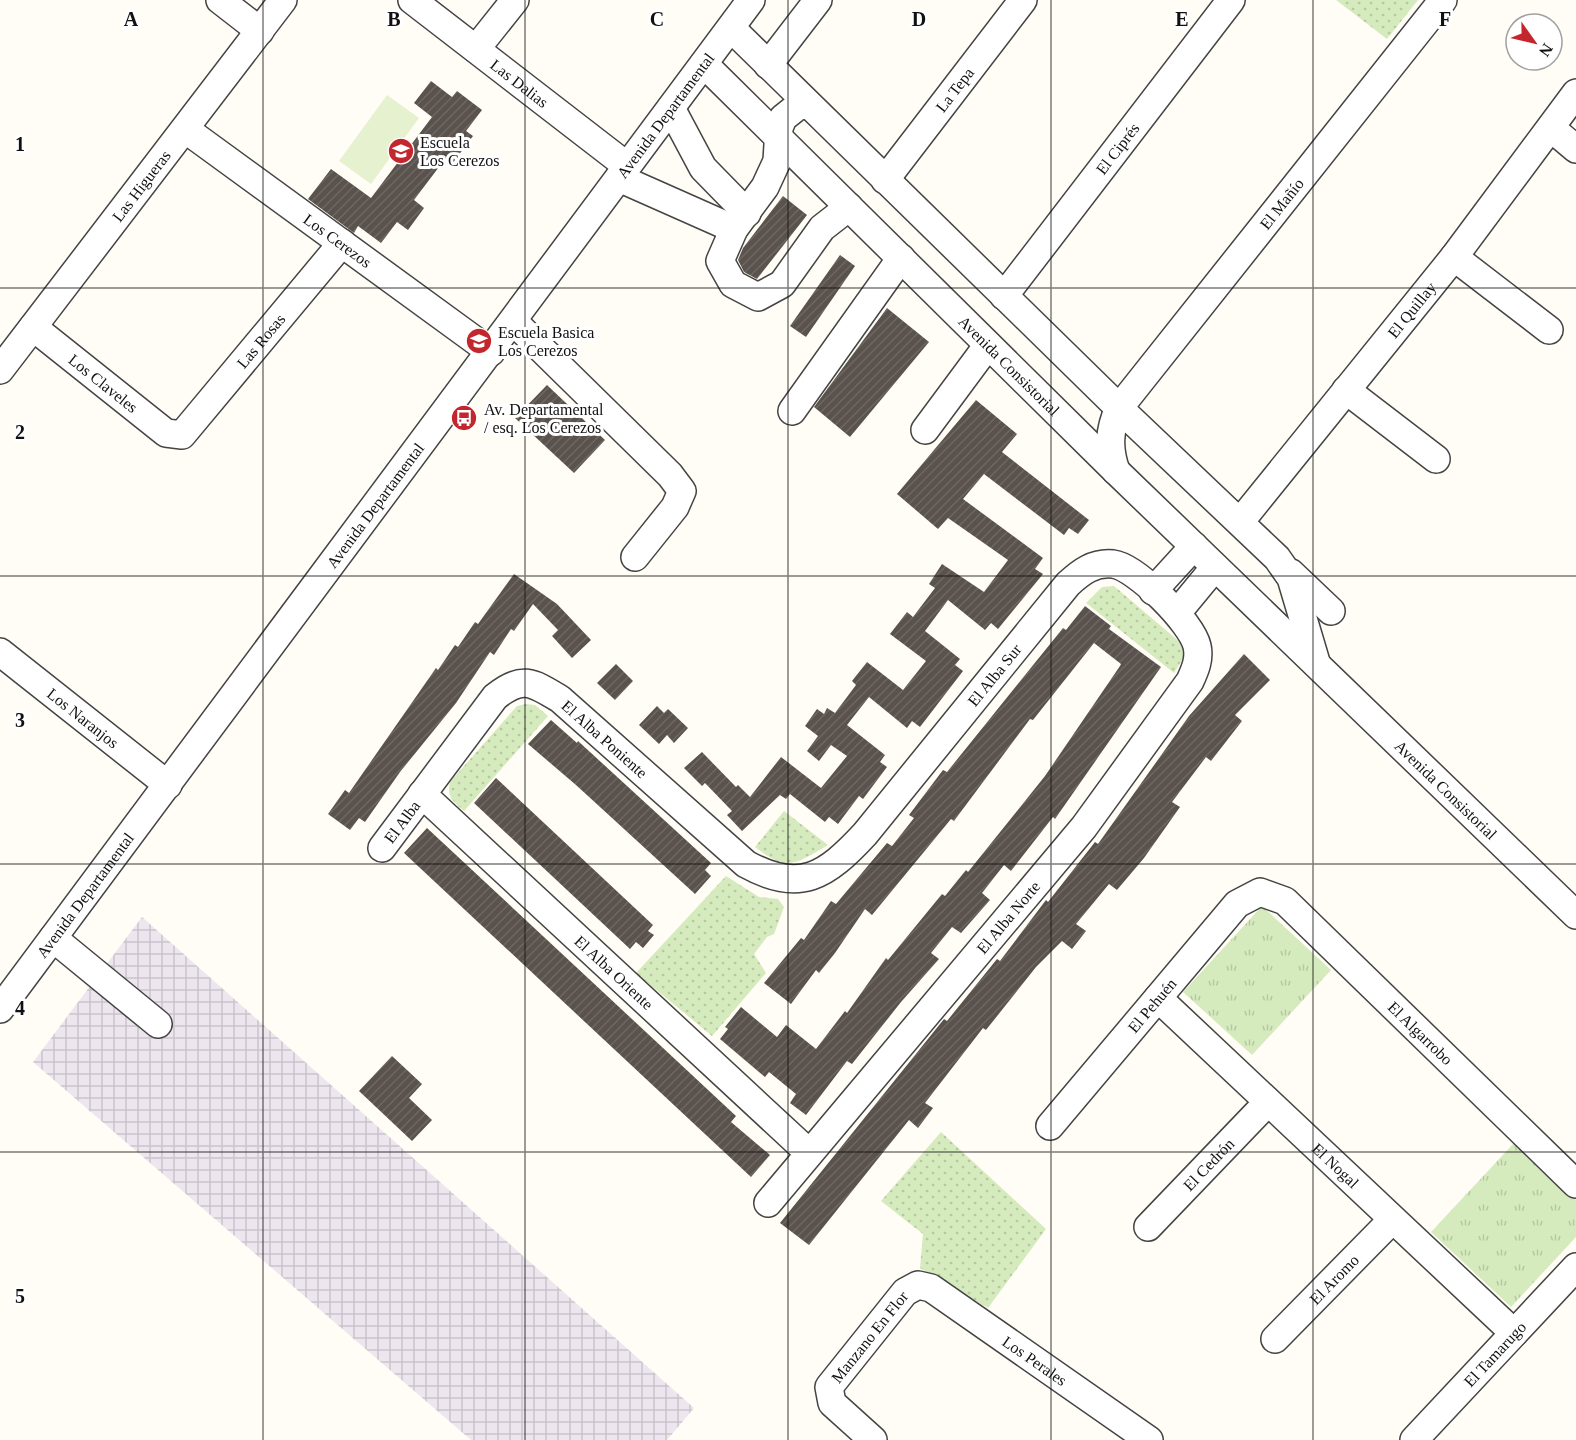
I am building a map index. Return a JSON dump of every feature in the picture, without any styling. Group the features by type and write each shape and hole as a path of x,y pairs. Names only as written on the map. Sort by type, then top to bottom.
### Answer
{"street":[{"path":"220,0 260,31"},
{"name":"Las Higueras","path":"0,370 284,0"},
{"name":"Las Dalias","path":"412,0 623,172 740,221"},
{"path":"476,50 514,0"},
{"name":"Avenida Departamental","path":"0,1008 751,0"},
{"path":"768,65 818,0"},
{"name":"La Tepa","path":"885,180 1023,0"},
{"name":"El Ciprés","path":"1004,296 1231,0"},
{"name":"El Mañío","path":"1119,408 1443,0"},
{"name":"Avenida Consistorial","path":"731,28 1119,408 1331,611"},
{"name":"Avenida Consistorial","path":"704,64 1116,471 1576,915"},
{"name":"El Quillay","path":"1240,522 1454,257 1576,93"},
{"path":"808,105 798,106 783,118 777,161 765,187 740,221 720,261 733,284 758,297 782,284 822,228 849,207"},
{"path":"671,108 703,168 740,221"},
{"name":"Los Cerezos","path":"185,129 491,351"},
{"path":"1551,129 1576,149"},
{"name":"Las Rosas","path":"177,436 186,432 342,243"},
{"path":"1454,257 1549,330"},
{"path":"792,411 901,258"},
{"path":"513,321 670,475 682,491 675,507 635,557"},
{"name":"Los Claveles","path":"33,327 166,433 177,436"},
{"path":"925,430 988,345"},
{"path":"1346,390 1436,459"},
{"path":"1116,471 1111,459 1110,433 1119,408"},
{"path":"1153,591 1194,546"},
{"name":"El Alba Sur","path":"810,879 830,868 865,834 1068,584 1083,571 1098,564 1115,564 1131,573 1153,591"},
{"path":"1177,613 1215,567"},
{"name":"Avenida Consistorial","path":"1285,568 1297,597 1316,663"},
{"name":"El Alba Norte","path":"768,1203 808,1152 1084,827 1190,681 1198,663 1197,645 1177,613 1153,591"},
{"path":"1255,605 1275,612 1284,610 1297,597"},
{"name":"Los Naranjos","path":"4,663 168,785"},
{"name":"El Alba Poniente","path":"422,794 495,697 508,686 523,682 537,685 560,699 746,864 768,876 791,880 810,879"},
{"name":"El Alba Oriente","path":"422,794 808,1152"},
{"name":"El Alba","path":"382,848 422,794"},
{"name":"El Pehuén","path":"1050,1126 1237,904 1260,892"},
{"name":"El Algarrobo","path":"1260,892 1285,901 1576,1184"},
{"path":"53,938 158,1024"},
{"name":"El Nogal","path":"1158,998 1514,1333"},
{"name":"El Cedrón","path":"1148,1227 1268,1102"},
{"name":"El Aromo","path":"1275,1339 1392,1220"},
{"name":"El Tamarugo","path":"1414,1440 1514,1333 1574,1275"},
{"name":"Manzano En Flor","path":"873,1440 835,1407 828,1393 834,1377 905,1292 918,1285"},
{"name":"Los Perales","path":"918,1285 931,1288 1149,1440"}],"shaded area":[{"path":"142,917 694,1408 667,1440 471,1440 33,1062"}],"green space":[{"path":"1336,0 1418,0 1387,39"},
{"path":"387,95 419,118 371,184 339,161"},
{"path":"1114,586 1181,643 1184,657 1174,673 1086,603 1102,587"},
{"path":"535,705 548,716 464,811 450,795 450,782 517,706"},
{"path":"784,811 828,845 808,857 792,862 775,860 755,847"},
{"path":"726,876 759,897 778,899 784,907 774,934 767,937 754,954 766,973 712,1036 636,973"},
{"path":"1262,906 1331,970 1252,1055 1183,992"},
{"path":"941,1132 1046,1229 988,1308 920,1268 923,1234 881,1201"},
{"path":"1514,1143 1576,1200 1576,1237 1511,1307 1431,1232"}],"building":[{"path":"431,81 452,97 457,91 482,110 466,131 473,136 452,164 445,159 414,200 424,208 408,230 397,222 381,243 358,226 354,233 308,199 331,169 371,198 432,117 414,103"},
{"path":"783,196 807,215 757,279 744,272 738,260 743,248"},
{"path":"840,255 855,266 806,337 790,326"},
{"path":"887,308 929,342 850,437 814,407"},
{"path":"547,385 605,440 574,473 515,418"},
{"path":"976,400 1017,434 1002,452 1089,520 1078,534 1069,528 1064,535 984,474 963,499 1043,558 1035,569 1043,574 998,629 991,623 985,630 948,600 925,631 960,659 955,665 963,671 920,727 912,721 907,728 869,697 847,725 885,755 880,762 887,767 863,799 859,796 838,824 829,817 825,822 790,794 786,799 780,795 742,831 727,815 732,811 705,783 702,786 684,768 702,752 736,787 738,785 750,797 781,757 821,788 847,756 831,745 819,761 807,751 818,736 805,726 817,709 824,714 827,708 835,713 856,685 852,681 867,662 903,690 926,661 890,634 907,612 913,617 935,588 929,584 942,564 984,592 1008,560 948,518 938,529 897,494"},
{"path":"514,574 557,604 591,640 572,658 552,636 558,630 533,604 514,631 511,629 494,655 490,652 456,703 400,772 365,822 359,818 350,830 328,814 345,790 349,793 436,668 438,670 455,645 458,647 475,622 478,624"},
{"path":"1085,606 1111,626 1109,629 1161,667 1055,819 1053,817 1011,871 1004,865 982,893 990,900 961,933 952,927 931,953 939,959 901,1002 852,1064 847,1061 806,1115 790,1103 796,1094 769,1072 765,1077 720,1039 728,1029 725,1027 741,1007 777,1037 786,1025 816,1049 845,1011 847,1013 886,958 888,960 942,894 945,896 966,870 968,872 1045,776 1120,666 1121,664 1094,643 1033,720 1030,719 954,821 951,819 872,915 865,909 835,953 819,973 816,970 791,1004 764,983 801,938 804,940 831,901 836,904 887,843 892,846 914,818 909,815 943,770 947,772 1063,628 1066,630"},
{"path":"1244,654 1270,680 1235,715 1242,721 1211,761 1206,757 1172,802 1180,807 1144,858 1117,890 1109,884 1076,924 1086,931 1072,949 1062,941 1036,967 986,1030 983,1028 925,1103 933,1108 918,1128 909,1120 809,1245 780,1223 944,1019 947,1021 997,959 1000,961 1046,900 1048,902 1095,842 1098,844 1189,716"},
{"path":"616,664 633,681 615,700 597,683"},
{"path":"657,706 664,713 668,709 688,728 674,743 667,735 659,744 639,725"},
{"path":"551,720 577,743 578,741 711,863 705,870 711,876 695,894 528,744"},
{"path":"496,778 653,925 648,931 654,935 643,948 636,942 630,949 474,803"},
{"path":"427,828 736,1116 731,1122 770,1155 751,1177 404,853"},
{"path":"392,1056 422,1084 409,1098 432,1120 412,1141 359,1091"}],"place":[{"name":"Escuela Los Cerezos","path":"401,151"},
{"name":"Escuela Basica Los Cerezos","path":"479,341"},
{"name":"Av. Departamental / esq. Los Cerezos","path":"464,418"}]}
